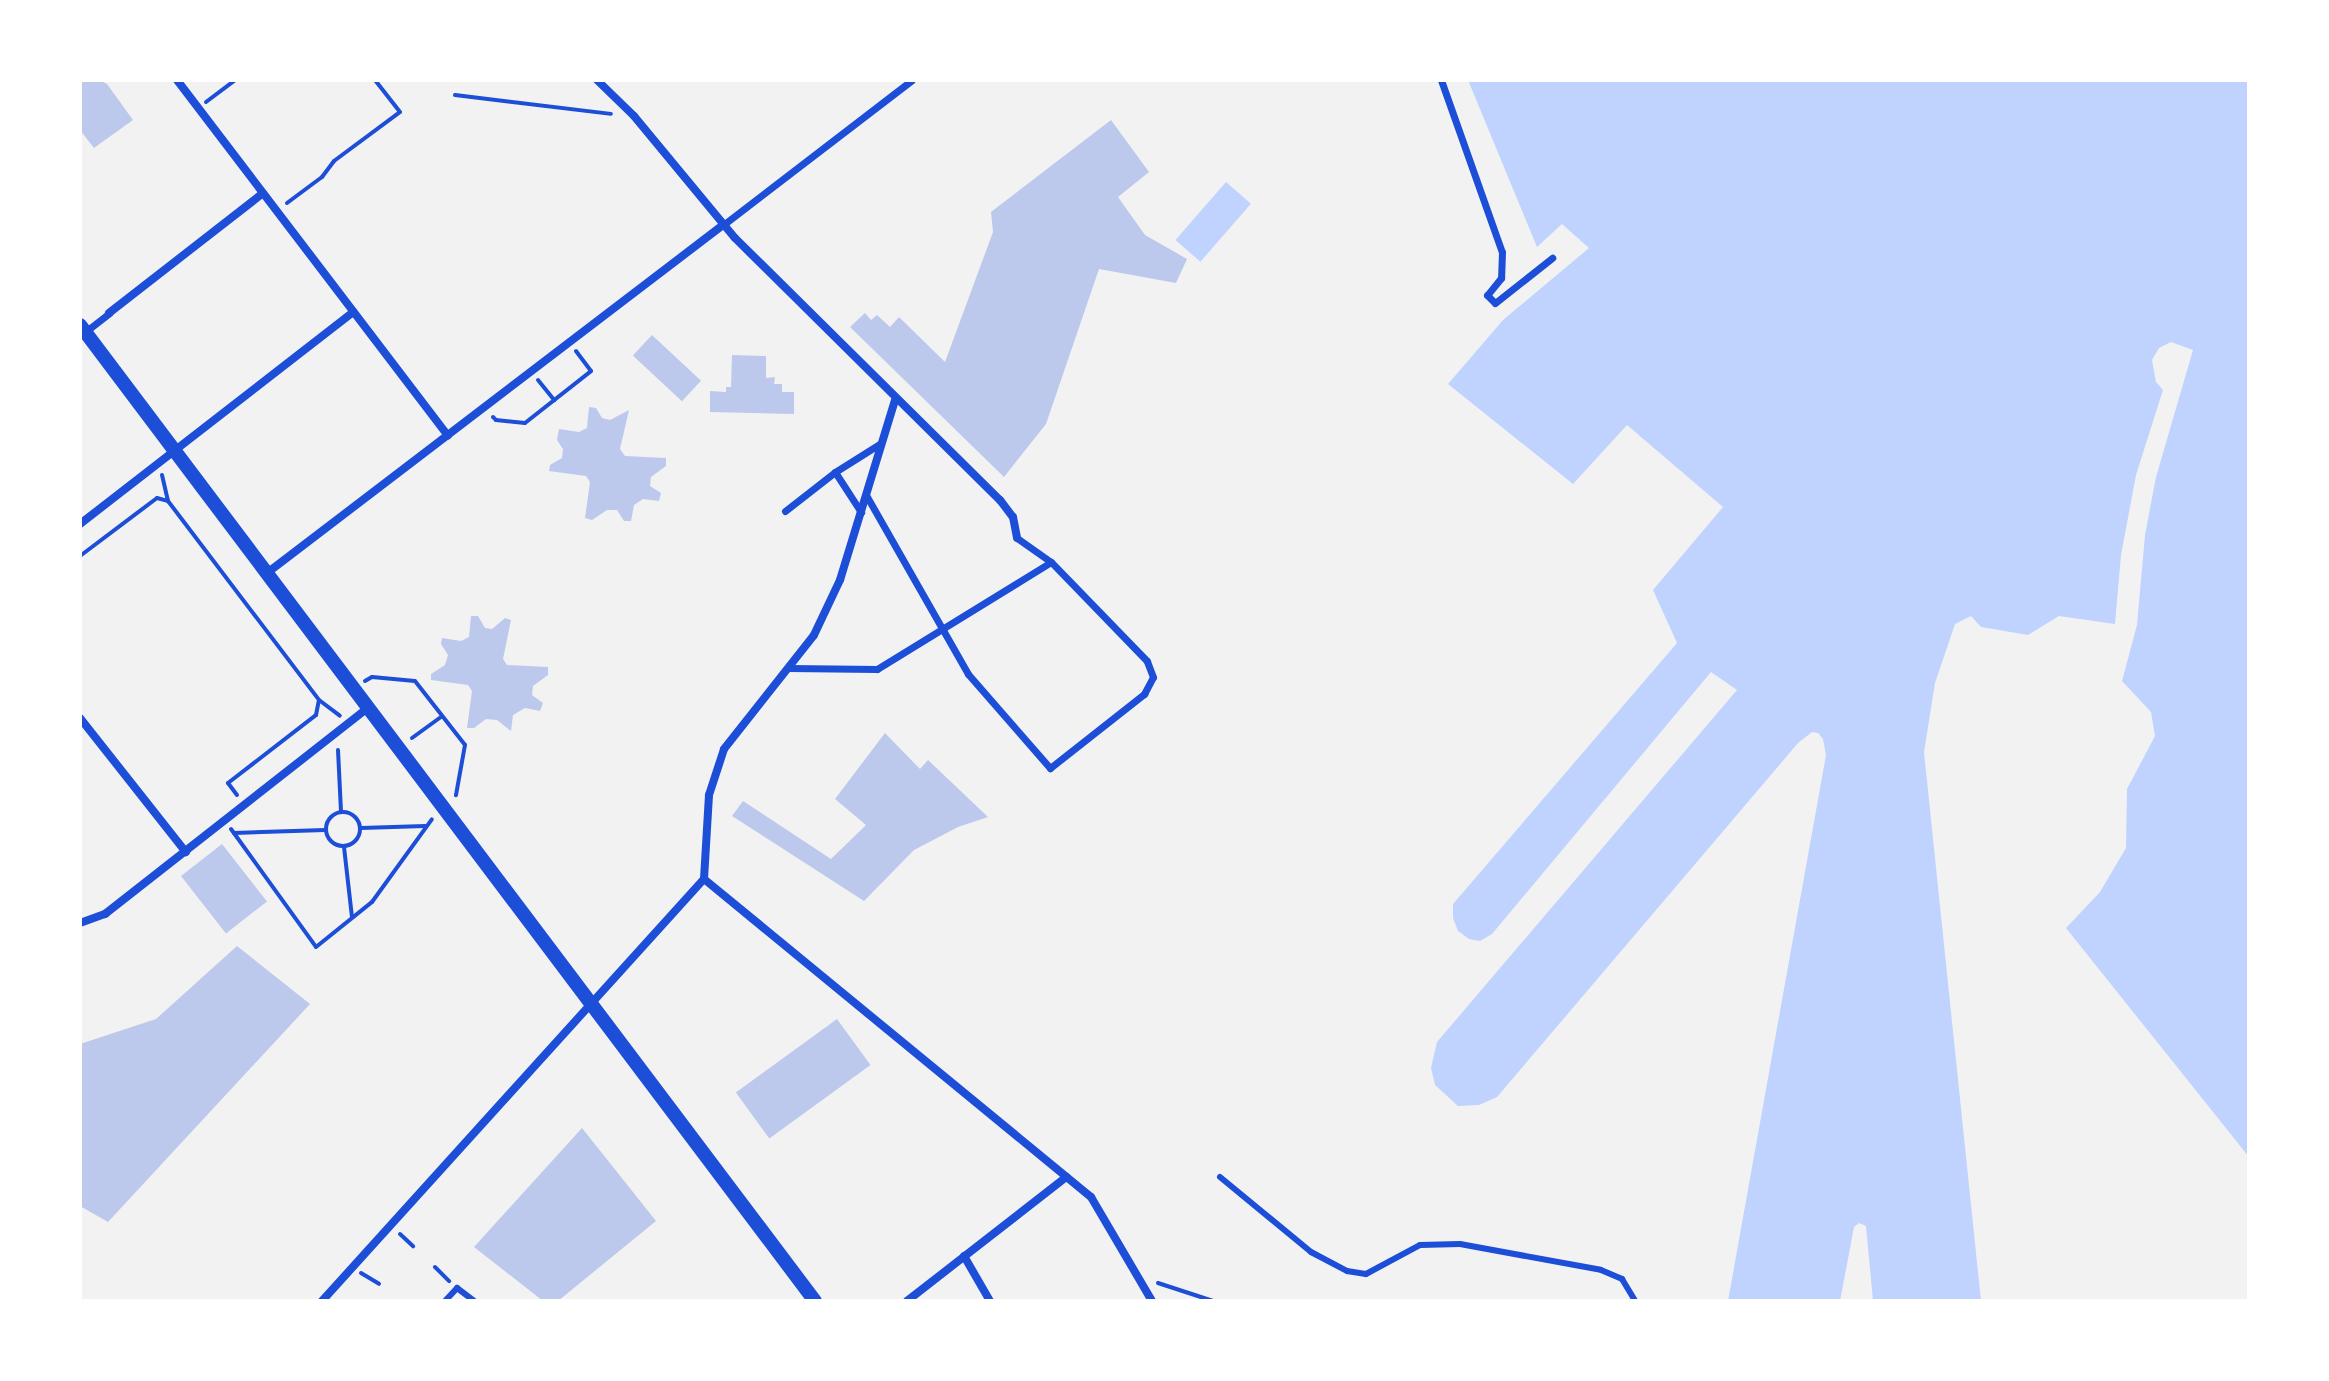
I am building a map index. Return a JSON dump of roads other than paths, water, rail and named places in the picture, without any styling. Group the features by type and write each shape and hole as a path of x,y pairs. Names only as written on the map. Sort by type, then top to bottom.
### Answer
{"street":[{"path":"177,80 448,436"},
{"path":"597,80 634,116 723,225 895,400 1000,500 1013,517 1017,538 1051,562 1147,661 1153,677 1144,694 1050,768 968,674 866,495"},
{"path":"267,573 912,80"},
{"path":"1441,80 1502,252 1501,278 1487,295 1495,303 1552,258"},
{"path":"263,193 82,331 815,1301"},
{"path":"80,524 353,312"},
{"path":"322,1301 704,879 709,795 724,749 814,635 834,594 895,400"},
{"path":"785,511 835,472 881,443"},
{"path":"835,472 861,512"},
{"path":"789,668 877,669 1051,562"},
{"path":"80,923 105,914 368,708"},
{"path":"80,718 186,852"},
{"path":"704,879 1091,1197 1152,1301"},
{"path":"907,1301 1066,1177"},
{"path":"964,1256 990,1301"}],"lane":[{"path":"1220,1177 1311,1252 1347,1271 1366,1274 1420,1245 1460,1244 1601,1270 1622,1279 1635,1301"},
{"path":"445,1301 457,1288 474,1301"}],"water":[{"path":"1468,80 2249,80 2249,1157 2066,928 2100,892 2126,848 2127,789 2155,736 2151,712 2122,681 2137,625 2145,535 2156,477 2193,350 2171,342 2159,348 2152,360 2156,382 2163,390 2136,475 2121,555 2115,624 2059,616 2028,635 1981,627 1971,616 1955,624 1935,683 1924,752 1981,1301 1873,1301 1866,1226 1859,1223 1854,1227 1840,1301 1728,1301 1826,755 1823,739 1818,733 1812,732 1798,743 1497,1097 1479,1105 1458,1106 1435,1085 1431,1068 1437,1042 1737,690 1711,672 1492,934 1480,941 1469,939 1458,931 1453,918 1453,904 1677,643 1653,590 1723,507 1627,425 1573,484 1448,384 1503,320 1589,248 1562,224 1537,247"},
{"path":"1226,182 1251,204 1200,262 1175,240"}]}
